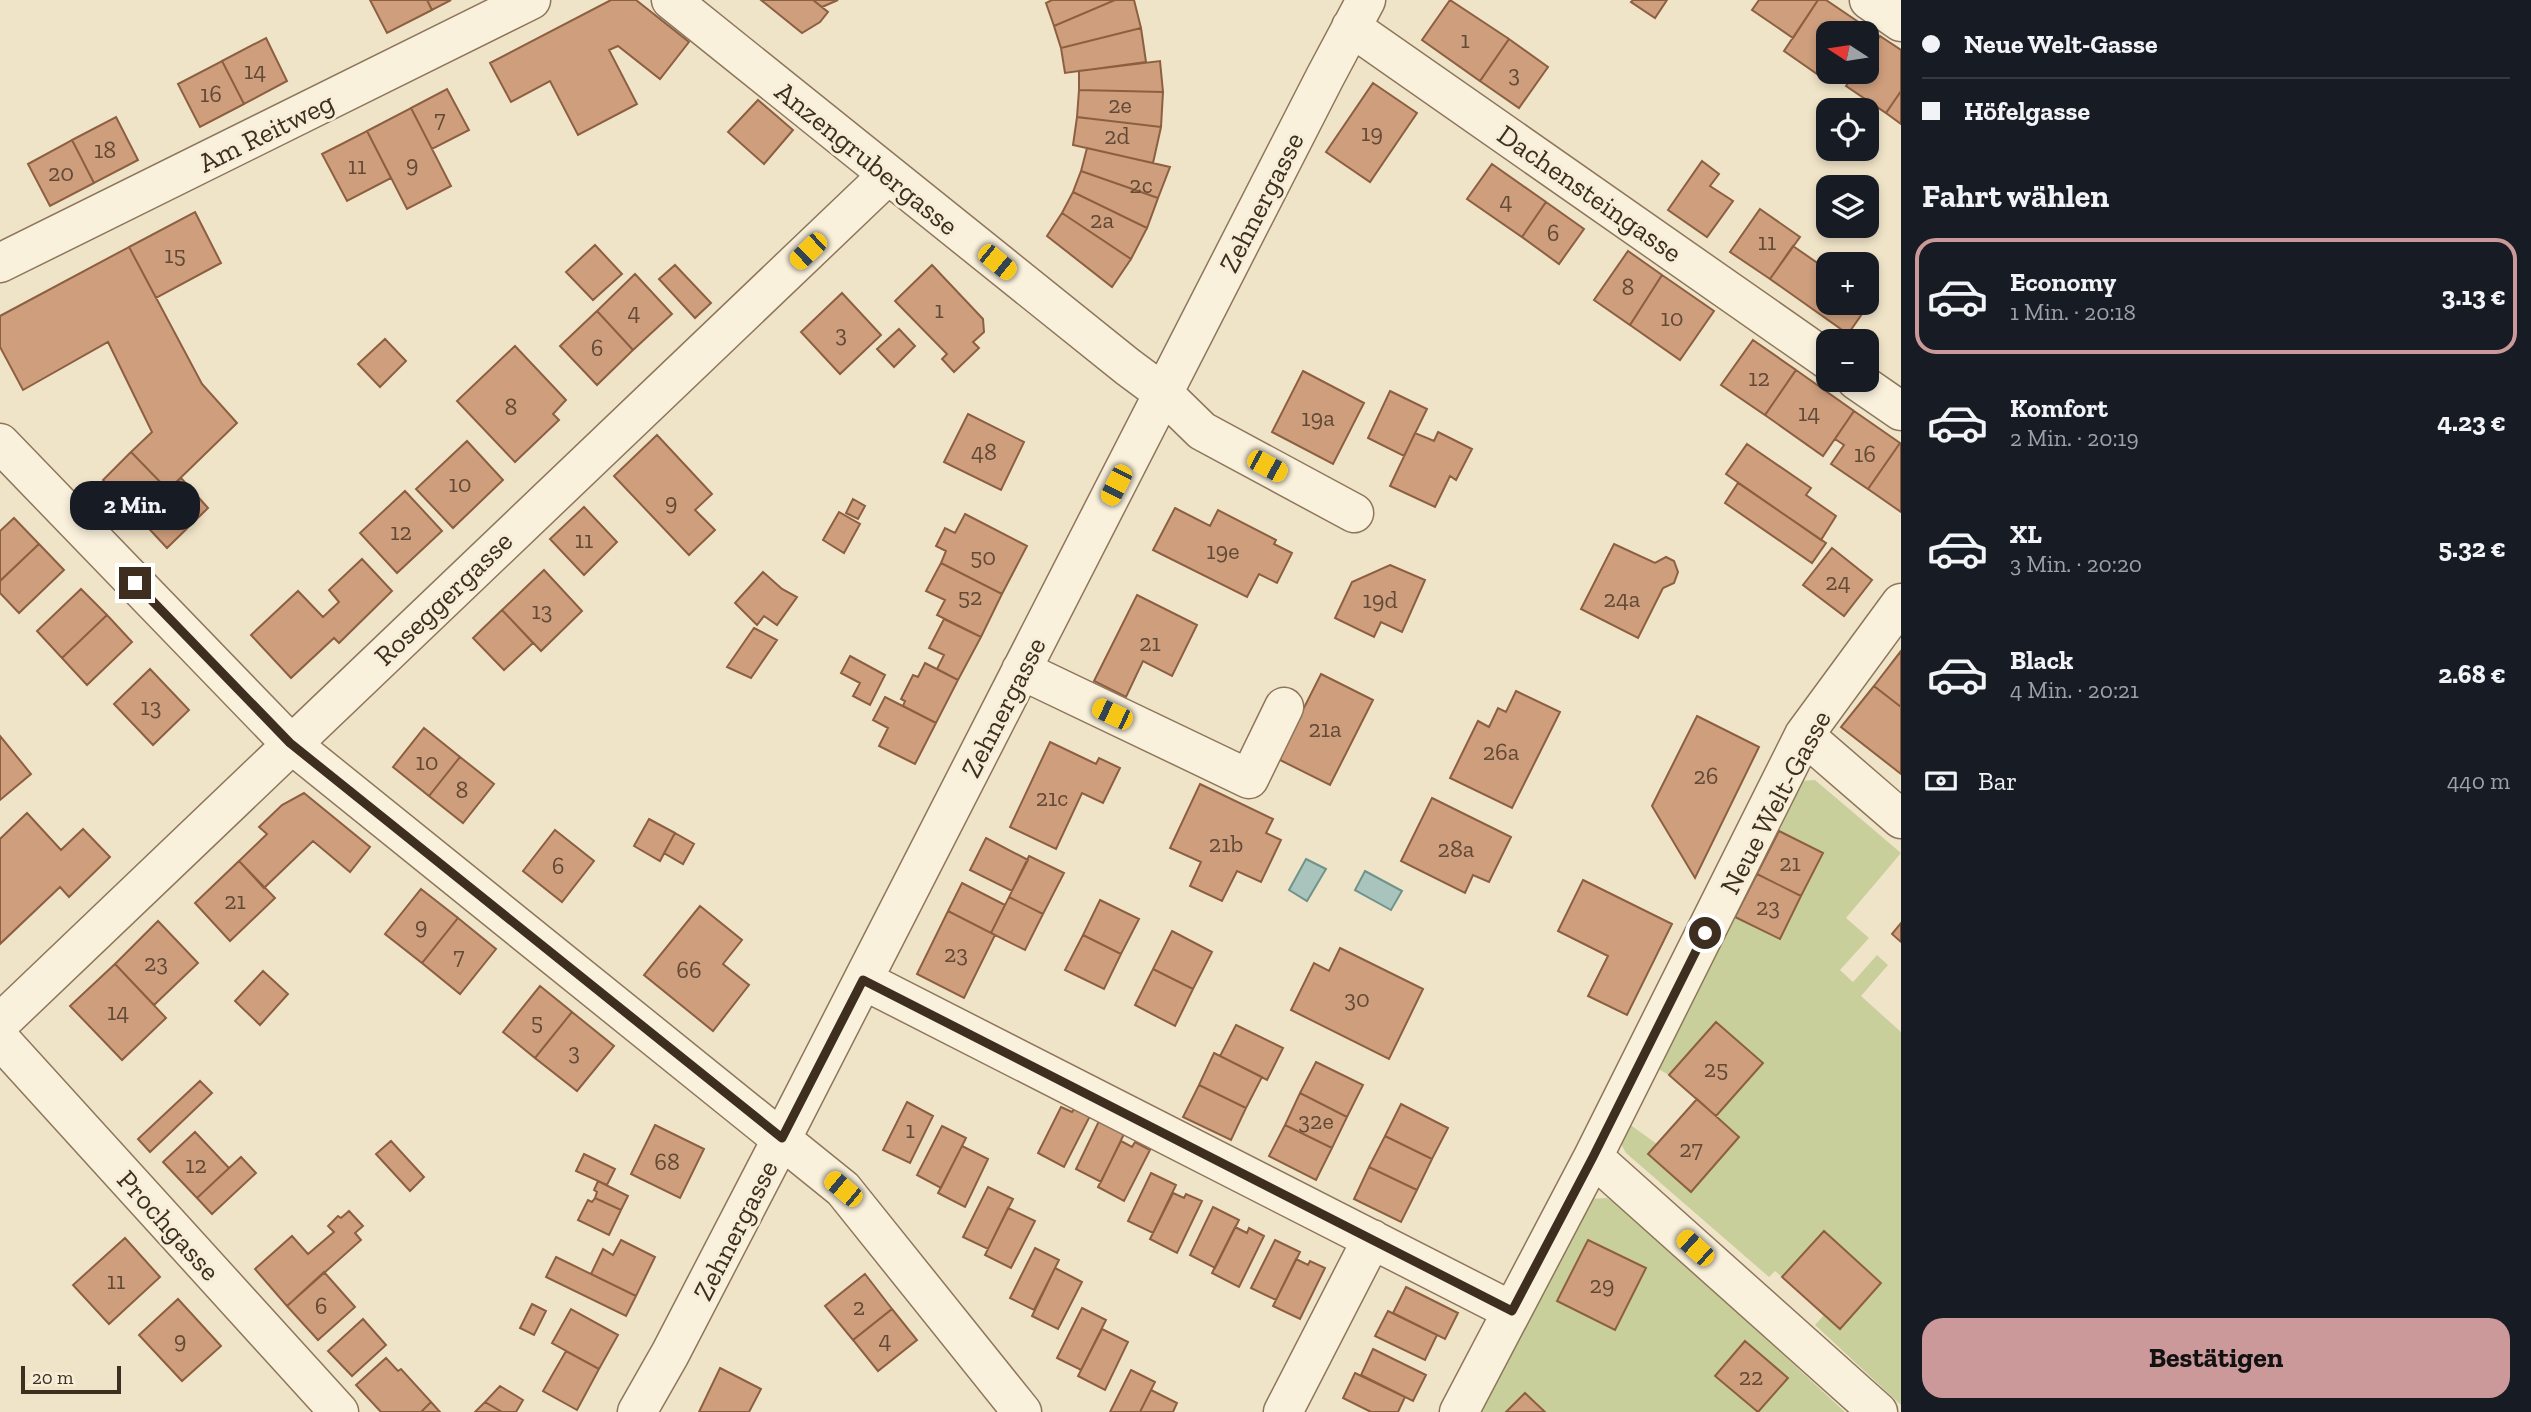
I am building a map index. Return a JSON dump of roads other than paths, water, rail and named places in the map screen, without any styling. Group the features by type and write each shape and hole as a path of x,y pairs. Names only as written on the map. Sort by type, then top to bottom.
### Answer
{"street":[{"name":"Am Reitweg","path":"0,263 531,0"},
{"name":"Anzengrubergasse","path":"671,0 1163,393 1202,431 1354,513"},
{"path":"1869,0 1901,22"},
{"name":"Dachensteingasse","path":"1359,13 1816,351"},
{"name":"Zehnergasse","path":"637,1412 782,1138 1359,13"},
{"name":"Roseggergasse","path":"0,1023 290,743 888,175"},
{"path":"1873,392 1901,411"},
{"path":"0,443 290,743 843,1189 1023,1412"},
{"name":"Neue Welt-Gasse","path":"1459,1412 1593,1157 1804,735 1901,603"},
{"path":"1021,670 1249,779 1284,707"},
{"path":"1804,735 1901,819"},
{"path":"863,980 1512,1311"},
{"name":"Prochgasse","path":"0,1039 339,1412"},
{"path":"1593,1157 1878,1412"},
{"path":"1283,1412 1372,1239"}],"water":[{"path":"1306,859 1326,869 1307,901 1289,890"},
{"path":"1365,871 1402,891 1391,910 1355,890"}]}
